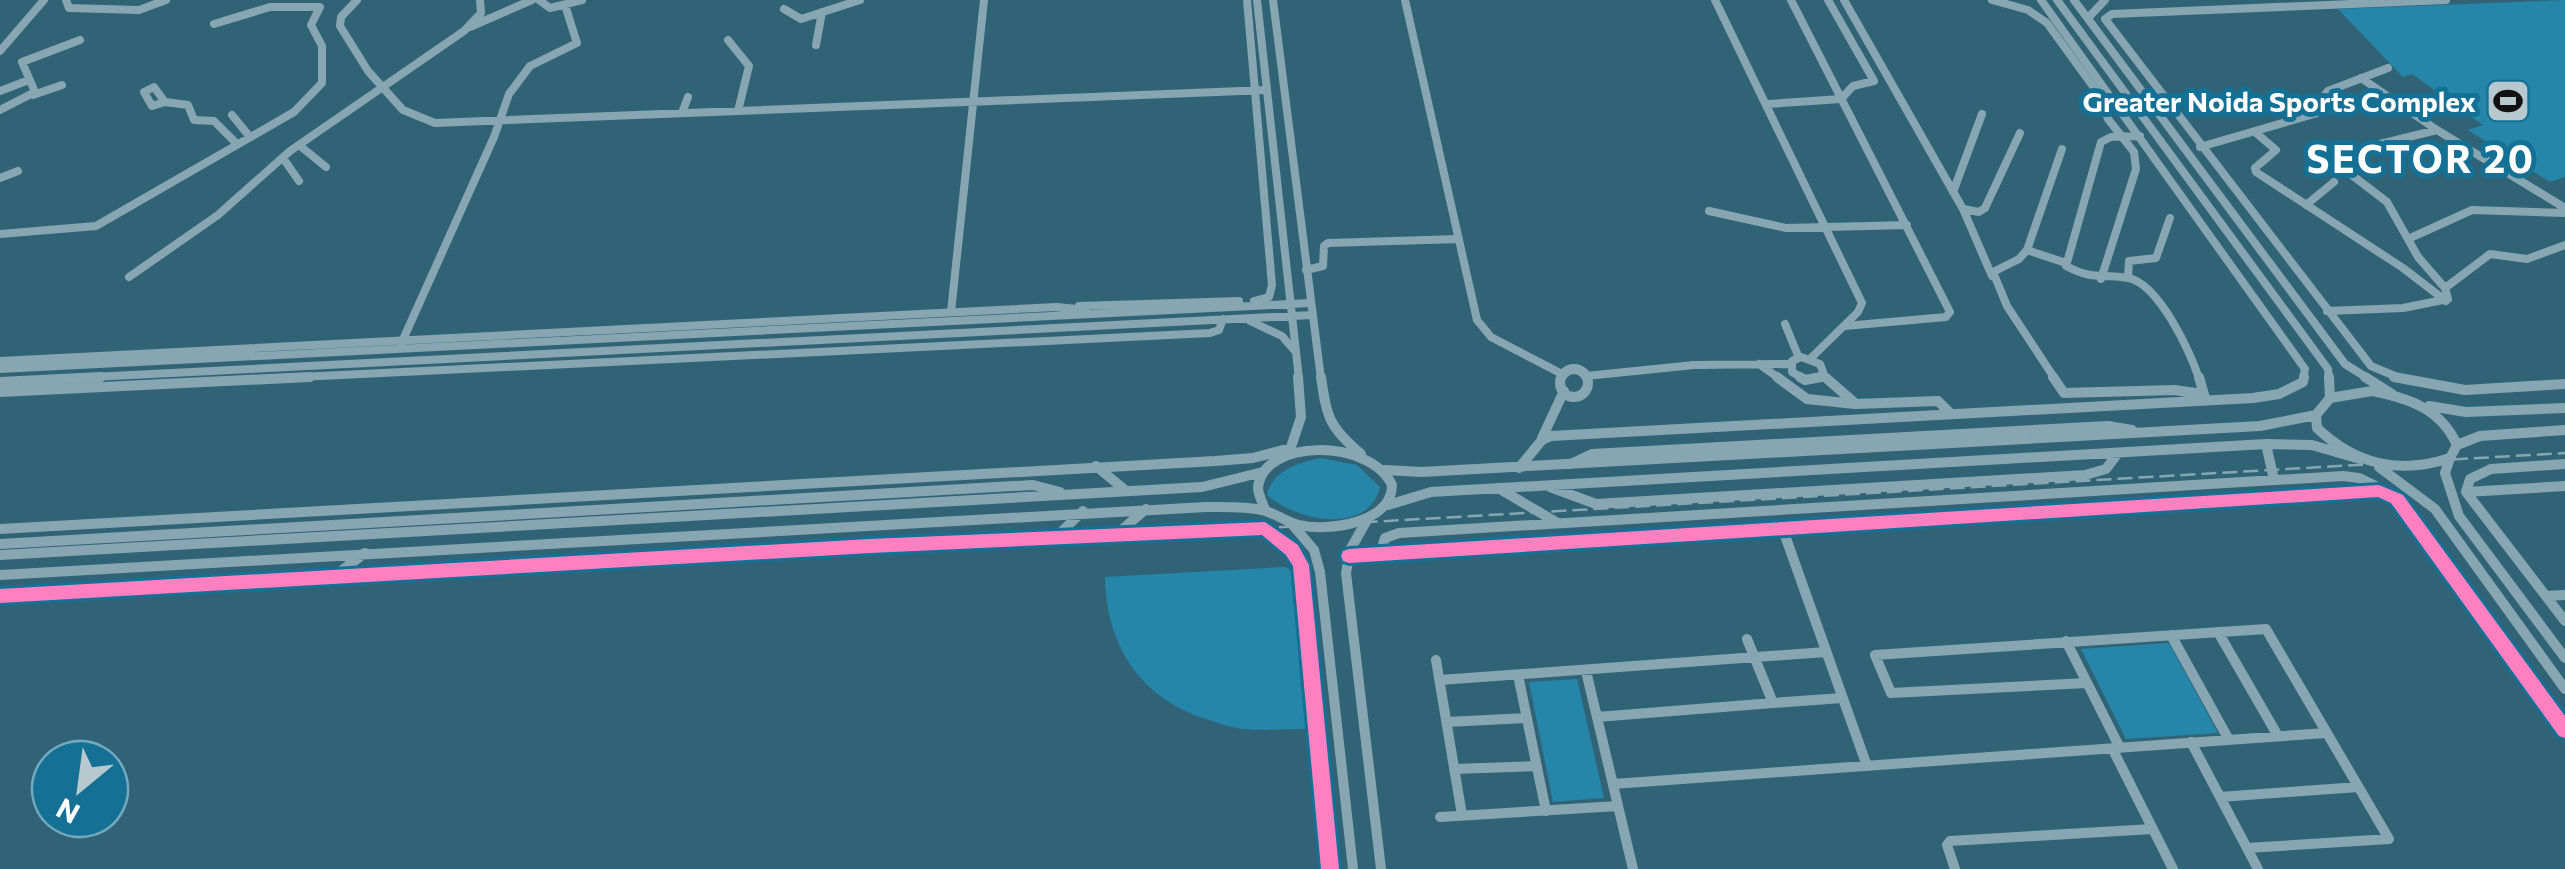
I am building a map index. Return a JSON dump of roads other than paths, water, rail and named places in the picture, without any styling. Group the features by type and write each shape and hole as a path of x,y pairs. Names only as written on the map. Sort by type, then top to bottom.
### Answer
{"street":[{"path":"0,51 44,0"},
{"path":"66,0 69,8 139,10 166,0"},
{"path":"357,0 342,17 340,26 379,87 421,121 495,122 1267,90"},
{"path":"468,28 481,12 480,0"},
{"path":"130,276 218,215 283,158 379,87 468,28 532,0"},
{"path":"540,0 550,8 582,0"},
{"path":"784,9 799,19 860,0"},
{"path":"951,312 984,0"},
{"path":"0,370 951,312 1260,300 1269,297 1272,285 1247,0"},
{"path":"0,555 1216,485 1263,472 1288,452 1301,417 1256,0"},
{"path":"1274,0 1326,414 1334,431 1385,470 1392,484 1392,496 1385,506"},
{"path":"1406,0 1458,239 1482,329 1562,374 1577,372 1586,376 1810,358 1845,326 1862,303 1717,0"},
{"path":"1791,0 1907,225 1949,316 1845,326"},
{"path":"1768,104 1841,99 1854,86 1872,82 1874,78 1828,0"},
{"path":"1844,0 1962,207 2008,306 2064,393 2174,390 2204,397"},
{"path":"1992,0 2031,11 2047,23 2100,96 2108,119 2134,152 2136,170 2101,278"},
{"path":"1542,440 2279,394 2303,382 2305,369 2041,0"},
{"path":"2058,0 2328,369 2330,398"},
{"path":"2074,0 2352,371 2392,394 2466,412 2565,408"},
{"path":"2088,18 2105,0"},
{"path":"2220,0 2228,8"},
{"path":"2446,0 2106,16 2106,23 2371,366 2420,387 2441,390 2560,385"},
{"path":"394,360 494,137 495,122 525,72 540,59 577,43 565,5"},
{"path":"0,234 88,229 298,109 322,83 322,46 311,26 320,7 270,6 214,24"},
{"path":"816,44 822,12"},
{"path":"33,94 22,62 80,40"},
{"path":"728,40 749,66 738,111"},
{"path":"2200,147 2331,109 2325,94 2388,68"},
{"path":"0,88 28,78"},
{"path":"2361,78 2565,210"},
{"path":"0,110 62,85"},
{"path":"2143,93 2164,100"},
{"path":"682,113 688,97"},
{"path":"165,102 188,105 194,120 214,120 238,144"},
{"path":"1952,192 1982,114"},
{"path":"232,115 250,137"},
{"path":"2171,130 2221,174"},
{"path":"2436,130 2380,144 2344,169 2387,202 2408,239 2445,288 2446,301"},
{"path":"2153,131 2169,167"},
{"path":"2255,132 2276,150 2255,168 2256,172 2446,301"},
{"path":"1962,207 1979,212 1986,208 2020,133"},
{"path":"2066,263 2102,142 2120,136 2140,136"},
{"path":"300,145 326,167"},
{"path":"1992,276 2027,250 2062,148"},
{"path":"283,158 299,181"},
{"path":"2159,162 2193,185"},
{"path":"2206,163 2212,185"},
{"path":"0,178 18,171"},
{"path":"2306,205 2334,182"},
{"path":"1263,184 1278,183"},
{"path":"2408,239 2472,210 2565,210"},
{"path":"1709,211 1778,227 1907,225"},
{"path":"2128,278 2129,261 2156,258 2170,218"},
{"path":"1306,270 1323,266 1324,246 1328,243 1458,239"},
{"path":"2445,288 2494,252 2521,260 2565,245"},
{"path":"2027,250 2066,263 2071,272 2128,278 2148,288 2190,348 2204,397"},
{"path":"1272,285 1288,284"},
{"path":"2326,312 2403,308 2446,301"},
{"path":"0,360 1310,303"},
{"path":"1057,307 1114,313"},
{"path":"0,382 1312,315"},
{"path":"1226,319 1268,326 1296,352"},
{"path":"0,392 1210,333 1218,330 1226,319"},
{"path":"1786,324 1800,378 1811,381 1822,375"},
{"path":"2328,339 2344,334"},
{"path":"2286,342 2310,345"},
{"path":"1810,358 1822,368 1822,375 1856,404"},
{"path":"1759,364 1807,399 1856,404 1938,401 1949,412"},
{"path":"1562,374 1558,380 1564,391 1578,395 1587,391 1590,384 1586,376"},
{"path":"2547,408 2560,385"},
{"path":"1520,468 1542,440 1564,391"},
{"path":"1385,470 1520,468 2260,426 2316,415 2330,398 2372,392 2392,394"},
{"path":"2421,404 2452,432 2456,446"},
{"path":"2066,408 2077,427"},
{"path":"2316,415 2317,428 2328,440 2360,459"},
{"path":"1569,465 1592,454 2077,427 2108,426 2144,433"},
{"path":"2563,432 2480,436 2456,446 2445,473 2459,516 2565,658"},
{"path":"2266,444 2274,480"},
{"path":"1290,523 1326,527 1358,523 1385,506 1430,492 2118,452 2312,445 2404,470 2427,468 2450,458"},
{"path":"0,529 1238,460 1321,448 1367,459"},
{"path":"1548,486 1596,504 2093,474 2106,469 2118,452"},
{"path":"2466,492 2470,479 2491,469 2565,464"},
{"path":"2375,465 2436,509 2565,690"},
{"path":"1096,466 1126,490"},
{"path":"1263,472 1256,486 1257,499 1265,510"},
{"path":"1380,554 1385,538 1399,533 2358,478 2392,495 2565,730"},
{"path":"2236,482 2247,499"},
{"path":"0,544 1033,485 1067,494"},
{"path":"2466,492 2565,486"},
{"path":"1498,488 1556,522"},
{"path":"1349,556 2379,491 2392,495"},
{"path":"2466,492 2565,621"},
{"path":"1513,499 1526,524"},
{"path":"0,575 1083,511 1206,506 1265,510 1290,523 1314,550 1318,562 1353,869"},
{"path":"1115,536 1146,509"},
{"path":"1056,538 1083,511"},
{"path":"1372,514 1358,532 1346,573 1381,869"},
{"path":"1782,527 1866,766"},
{"path":"0,596 1262,528 1296,555 1301,565 1330,869"},
{"path":"331,578 365,554"},
{"path":"2546,596 2565,595"},
{"path":"2087,683 1895,693 1886,689 1875,657 1878,653 2268,631 2388,840 2247,848"},
{"path":"2218,632 2278,736"},
{"path":"2171,634 2229,740"},
{"path":"1746,639 1773,704"},
{"path":"2066,641 2173,869"},
{"path":"1440,680 1826,652"},
{"path":"1436,660 1462,816"},
{"path":"1586,671 1633,869"},
{"path":"1518,676 1546,810"},
{"path":"1597,717 1842,698"},
{"path":"1446,722 1527,718"},
{"path":"1612,784 2326,733"},
{"path":"2191,742 2258,869"},
{"path":"1454,770 1536,766"},
{"path":"2220,797 2358,787"},
{"path":"1440,817 1618,806"},
{"path":"1326,825 1348,822"},
{"path":"1955,869 1950,841 2152,828"}],"railway":[{"path":"0,601 2565,453"}],"place":[{"name":"Greater Noida Sports Complex","path":"2508,101"}],"district":[{"name":"SECTOR 20","path":"2421,157"}]}
